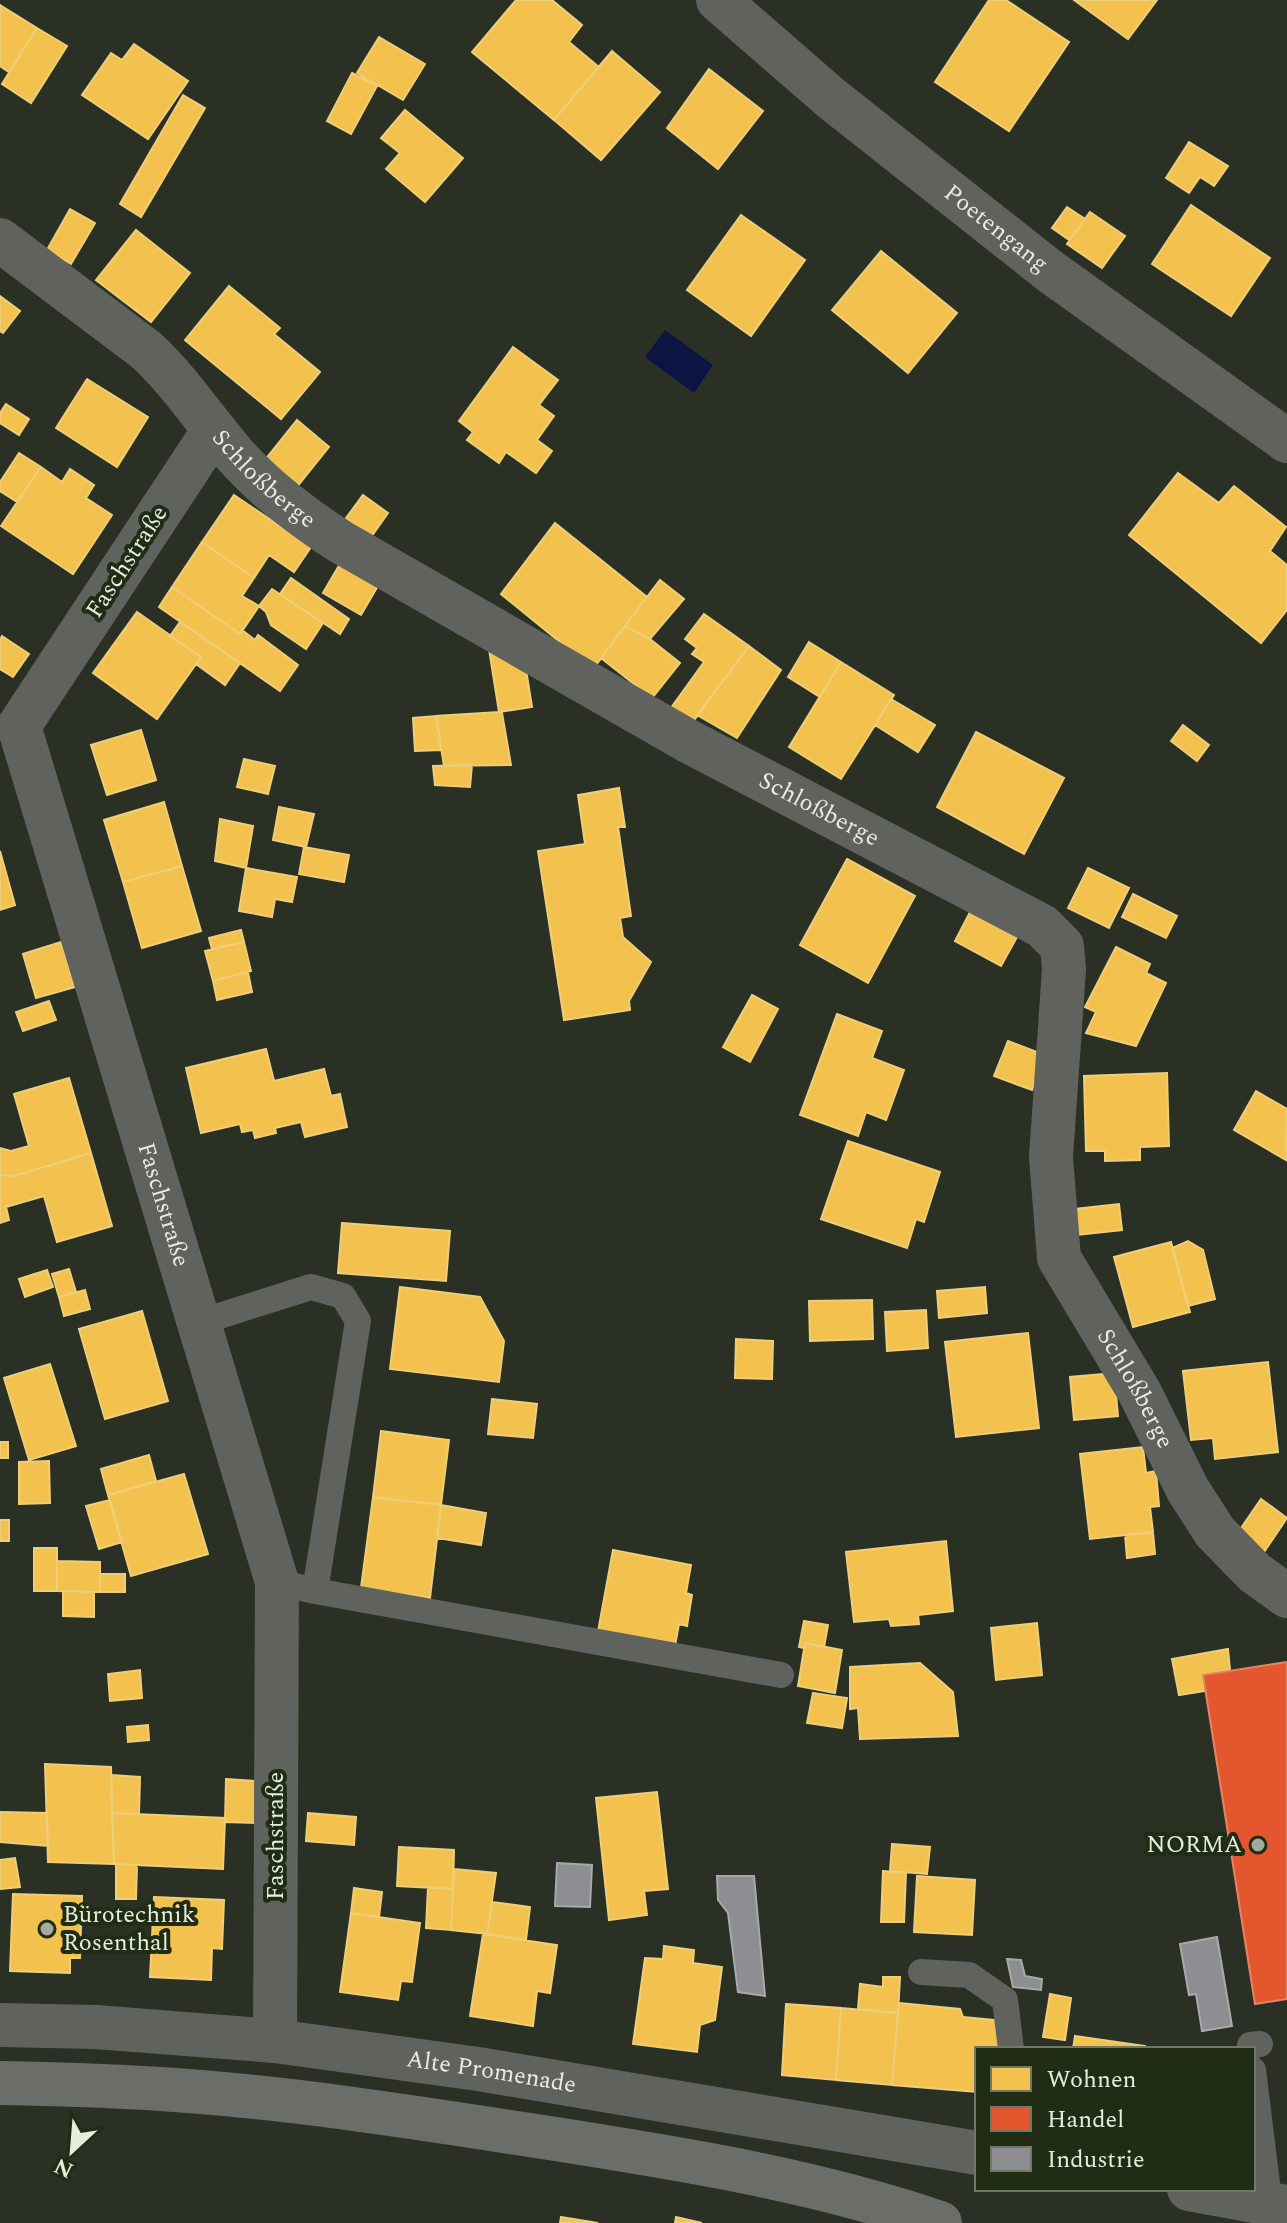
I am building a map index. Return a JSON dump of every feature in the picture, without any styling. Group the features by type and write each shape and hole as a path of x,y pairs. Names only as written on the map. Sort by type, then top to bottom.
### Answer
{"main road":[{"path":"0,2083 190,2091 403,2115 742,2170 846,2195 940,2223"}],"street":[{"name":"Poetengang","path":"718,0 832,99 1051,272 1287,441"},
{"name":"Schloßberge","path":"0,240 146,350 248,468 305,519 696,745 1042,926 1062,946 1064,969 1051,1157 1059,1258 1140,1393 1188,1490 1215,1532 1255,1573 1287,1596"},
{"name":"Faschstraße","path":"217,433 200,451 19,726 200,1322 296,1587 275,2041"},
{"name":"Alte Promenade","path":"0,2025 96,2027 275,2041 478,2069 975,2153"},
{"path":"1200,2191 1276,2205"}],"lane":[{"path":"200,1322 311,1287 343,1296 358,1321 296,1587 781,1675"},
{"path":"921,1972 969,1975 1005,2000 1011,2047"},
{"path":"1255,2086 1267,2183 1276,2205"}],"shaded area":[{"path":"665,330 713,365 694,393 645,357"}],"building: Wohnen":[{"path":"516,0 552,0 582,25 569,42 599,67 554,120 472,52"},
{"path":"989,0 1006,0 1069,42 1009,131 935,82"},
{"path":"1074,0 1157,0 1128,39"},
{"path":"0,5 37,28 9,72 0,66"},
{"path":"37,28 67,46 31,103 2,84"},
{"path":"379,37 425,64 403,100 357,73"},
{"path":"134,44 188,81 148,139 82,95 111,53 122,60"},
{"path":"612,51 660,92 601,160 554,120"},
{"path":"709,69 763,111 718,169 667,128"},
{"path":"352,73 377,86 351,134 327,121"},
{"path":"183,95 205,108 141,217 120,204"},
{"path":"405,110 463,158 425,202 386,169 400,153 381,138"},
{"path":"1189,142 1228,166 1214,186 1200,177 1189,193 1166,178"},
{"path":"1191,205 1270,258 1231,316 1152,264"},
{"path":"1067,207 1085,219 1069,240 1052,228"},
{"path":"70,209 95,223 71,264 47,250"},
{"path":"1090,212 1125,236 1102,268 1067,244"},
{"path":"741,215 805,260 751,336 687,290"},
{"path":"136,230 190,273 151,322 96,280"},
{"path":"881,251 957,313 908,373 832,310"},
{"path":"229,286 280,328 274,334 320,372 281,419 185,340"},
{"path":"0,296 20,311 3,333 0,331"},
{"path":"513,347 558,380 539,405 554,416 537,440 552,451 536,473 506,452 499,463 467,440 473,432 459,421"},
{"path":"87,379 148,417 117,467 56,428"},
{"path":"6,404 29,419 19,435 0,423 0,413"},
{"path":"297,420 329,447 296,488 264,461"},
{"path":"19,453 41,467 17,502 0,491 0,482"},
{"path":"41,467 62,482 70,469 94,485 86,498 112,515 73,574 1,526"},
{"path":"1178,473 1219,503 1234,486 1286,527 1270,551 1287,565 1287,610 1261,643 1129,535"},
{"path":"234,495 311,547 294,572 269,555 254,578 202,542"},
{"path":"363,495 388,513 371,537 346,518"},
{"path":"555,523 647,597 593,669 501,594"},
{"path":"202,542 254,578 242,596 259,606 240,634 172,587"},
{"path":"341,562 379,584 361,615 323,593"},
{"path":"291,578 349,619 340,634 280,594"},
{"path":"660,580 684,599 650,639 625,626"},
{"path":"172,587 240,634 242,630 255,640 258,635 298,665 280,691 159,607"},
{"path":"272,589 323,623 306,649 271,625 266,612 259,606"},
{"path":"137,612 201,657 157,719 93,673"},
{"path":"704,614 749,646 689,727 668,712 704,662 692,654 697,648 685,639"},
{"path":"180,622 240,663 225,685 196,664 201,657 170,636"},
{"path":"625,626 650,639 680,663 652,698 601,658"},
{"path":"2,636 29,654 13,677 0,669"},
{"path":"809,642 841,662 820,697 788,677"},
{"path":"749,646 781,670 737,738 697,715"},
{"path":"489,649 525,663 532,707 499,712"},
{"path":"841,662 894,695 841,779 789,747"},
{"path":"891,699 935,725 918,752 875,725"},
{"path":"502,713 511,765 444,766 436,716"},
{"path":"436,716 441,750 415,751 413,718"},
{"path":"1183,725 1209,745 1197,761 1171,741"},
{"path":"141,730 156,780 107,795 91,745"},
{"path":"976,732 1064,778 1024,854 937,807"},
{"path":"244,759 275,766 268,794 237,787"},
{"path":"472,765 470,787 435,785 433,766"},
{"path":"619,788 625,827 618,827 631,916 620,918 623,937 651,962 629,1001 630,1010 564,1020 538,851 585,844 578,795"},
{"path":"164,802 182,866 123,882 104,820"},
{"path":"279,807 314,814 306,847 273,840"},
{"path":"220,819 253,826 246,868 215,861"},
{"path":"304,847 349,855 344,882 299,874"},
{"path":"0,851 15,905 0,910"},
{"path":"847,859 915,896 868,983 800,945"},
{"path":"182,866 201,931 142,948 123,882"},
{"path":"246,868 297,877 292,902 275,899 272,917 239,911"},
{"path":"1088,868 1129,888 1109,928 1068,908"},
{"path":"1133,894 1177,916 1166,938 1122,917"},
{"path":"970,912 1017,937 1001,966 955,941"},
{"path":"241,930 244,942 212,949 209,938"},
{"path":"61,942 75,987 36,998 23,954"},
{"path":"244,942 251,971 213,981 205,951"},
{"path":"1116,947 1150,964 1146,973 1166,983 1136,1046 1086,1033 1096,1012 1085,1007"},
{"path":"248,972 252,992 217,1000 213,981"},
{"path":"752,995 778,1009 750,1062 723,1047"},
{"path":"49,1001 56,1020 23,1031 16,1012"},
{"path":"837,1014 882,1031 872,1058 904,1070 886,1120 866,1112 858,1136 800,1115"},
{"path":"1008,1041 1045,1055 1032,1090 994,1076"},
{"path":"266,1049 274,1081 324,1069 331,1096 340,1094 347,1127 305,1137 301,1122 275,1128 276,1133 255,1138 253,1130 242,1132 240,1124 201,1133 186,1068"},
{"path":"1167,1073 1169,1146 1140,1147 1140,1160 1105,1161 1105,1151 1086,1151 1084,1076"},
{"path":"69,1078 91,1153 14,1176 0,1175 0,1148 11,1151 29,1146 14,1094"},
{"path":"1256,1091 1287,1109 1286,1160 1234,1130"},
{"path":"848,1141 940,1172 924,1222 916,1219 907,1248 821,1219"},
{"path":"91,1153 112,1226 57,1242 44,1196 6,1207 9,1220 0,1223 0,1175 14,1176"},
{"path":"1119,1204 1122,1230 1077,1235 1075,1209"},
{"path":"342,1223 450,1231 446,1281 338,1273"},
{"path":"1188,1241 1203,1250 1215,1299 1188,1306 1172,1248"},
{"path":"1171,1242 1190,1312 1133,1327 1114,1257"},
{"path":"69,1269 76,1292 59,1297 52,1274"},
{"path":"47,1270 53,1287 25,1297 19,1279"},
{"path":"400,1287 480,1297 504,1341 499,1382 390,1369"},
{"path":"985,1287 987,1313 939,1318 937,1291"},
{"path":"85,1290 90,1309 64,1316 59,1297"},
{"path":"872,1300 873,1339 810,1341 809,1301"},
{"path":"926,1310 928,1348 887,1351 885,1312"},
{"path":"142,1311 168,1401 105,1419 79,1329"},
{"path":"1028,1333 1039,1428 956,1437 945,1342"},
{"path":"736,1339 773,1341 772,1379 735,1378"},
{"path":"1268,1362 1278,1452 1215,1459 1213,1438 1191,1440 1183,1371"},
{"path":"50,1364 76,1446 29,1460 4,1378"},
{"path":"1114,1373 1118,1416 1074,1420 1070,1377"},
{"path":"492,1399 537,1404 533,1438 488,1434"},
{"path":"381,1431 449,1440 441,1505 373,1497"},
{"path":"0,1442 8,1442 8,1458 0,1458"},
{"path":"1143,1447 1146,1473 1156,1471 1159,1506 1150,1507 1153,1532 1090,1539 1080,1454"},
{"path":"149,1455 156,1481 108,1495 101,1469"},
{"path":"49,1461 50,1503 19,1504 19,1462"},
{"path":"184,1474 208,1554 131,1576 108,1495"},
{"path":"373,1497 441,1505 430,1598 361,1588"},
{"path":"1261,1499 1287,1518 1264,1552 1237,1534"},
{"path":"110,1500 122,1542 99,1549 86,1506"},
{"path":"441,1505 486,1513 481,1545 437,1538"},
{"path":"0,1520 9,1520 9,1541 0,1541"},
{"path":"1153,1532 1155,1554 1127,1558 1125,1535"},
{"path":"946,1541 953,1611 918,1615 919,1624 891,1626 889,1619 854,1622 846,1552"},
{"path":"34,1548 57,1548 57,1591 34,1591"},
{"path":"613,1550 691,1565 686,1593 692,1595 687,1626 679,1624 674,1651 597,1637"},
{"path":"57,1561 100,1562 100,1592 57,1591"},
{"path":"100,1574 125,1574 125,1592 100,1592"},
{"path":"63,1591 94,1592 94,1617 63,1616"},
{"path":"804,1621 828,1625 824,1647 805,1643 804,1648 799,1647"},
{"path":"1037,1623 1042,1675 996,1680 991,1628"},
{"path":"805,1643 842,1650 835,1693 798,1686"},
{"path":"1228,1649 1230,1670 1203,1675 1205,1691 1179,1695 1172,1659"},
{"path":"920,1663 953,1692 958,1736 860,1739 858,1708 850,1709 850,1667"},
{"path":"140,1670 142,1698 110,1701 108,1674"},
{"path":"813,1693 847,1698 842,1728 807,1723"},
{"path":"148,1725 149,1740 128,1742 127,1727"},
{"path":"45,1764 111,1767 114,1864 48,1862"},
{"path":"111,1775 140,1777 139,1814 112,1813"},
{"path":"226,1779 256,1781 257,1823 225,1822"},
{"path":"657,1792 668,1889 644,1891 647,1915 609,1920 596,1798"},
{"path":"0,1812 47,1813 48,1846 0,1842"},
{"path":"112,1813 225,1818 223,1869 114,1864"},
{"path":"308,1813 356,1817 354,1845 306,1841"},
{"path":"892,1844 930,1847 927,1874 890,1871"},
{"path":"399,1847 454,1850 453,1889 397,1886"},
{"path":"15,1858 20,1887 0,1889 0,1860"},
{"path":"116,1864 137,1865 136,1899 116,1899"},
{"path":"454,1869 496,1873 487,1934 451,1930"},
{"path":"883,1871 906,1873 904,1922 881,1922"},
{"path":"917,1876 975,1880 972,1935 914,1932"},
{"path":"428,1887 453,1889 451,1930 426,1928"},
{"path":"354,1888 382,1892 379,1917 351,1913"},
{"path":"13,1894 82,1896 80,1958 70,1958 70,1973 10,1971"},
{"path":"154,1897 224,1900 222,1949 212,1948 211,1980 150,1977"},
{"path":"492,1902 530,1907 526,1940 487,1934"},
{"path":"351,1913 420,1923 412,1982 401,1981 398,2000 340,1992"},
{"path":"483,1934 557,1945 550,1993 537,1991 533,2026 470,2016"},
{"path":"664,1946 694,1950 693,1963 722,1967 715,2020 700,2025 697,2052 633,2044 645,1958 663,1959"},
{"path":"883,1977 900,1977 898,2013 858,2009 860,1984 883,1987"},
{"path":"1050,1994 1071,1998 1065,2040 1043,2037"},
{"path":"899,2003 960,2009 963,2017 1004,2021 1002,2047 975,2047 975,2092 892,2085"},
{"path":"786,2004 841,2008 836,2080 782,2075"},
{"path":"841,2008 898,2013 892,2085 836,2080"},
{"path":"1075,2036 1145,2046 1145,2047 1073,2047"},
{"path":"561,2217 598,2223 560,2223"},
{"path":"676,2217 702,2223 675,2223"}],"building: Handel":[{"name":"NORMA","path":"1287,1662 1287,1999 1255,2004 1203,1675"}],"building: Industrie":[{"path":"557,1863 592,1865 590,1907 555,1906"},
{"path":"717,1876 754,1876 765,1996 738,1992 728,1913 718,1900"},
{"path":"1217,1937 1232,2026 1202,2031 1196,1994 1189,1995 1180,1944"},
{"path":"1007,1959 1021,1960 1025,1976 1042,1979 1041,1990 1013,1987"}],"place":[{"name":"NORMA","path":"1258,1845"},
{"name":"Bürotechnik Rosenthal","path":"47,1929"}]}
